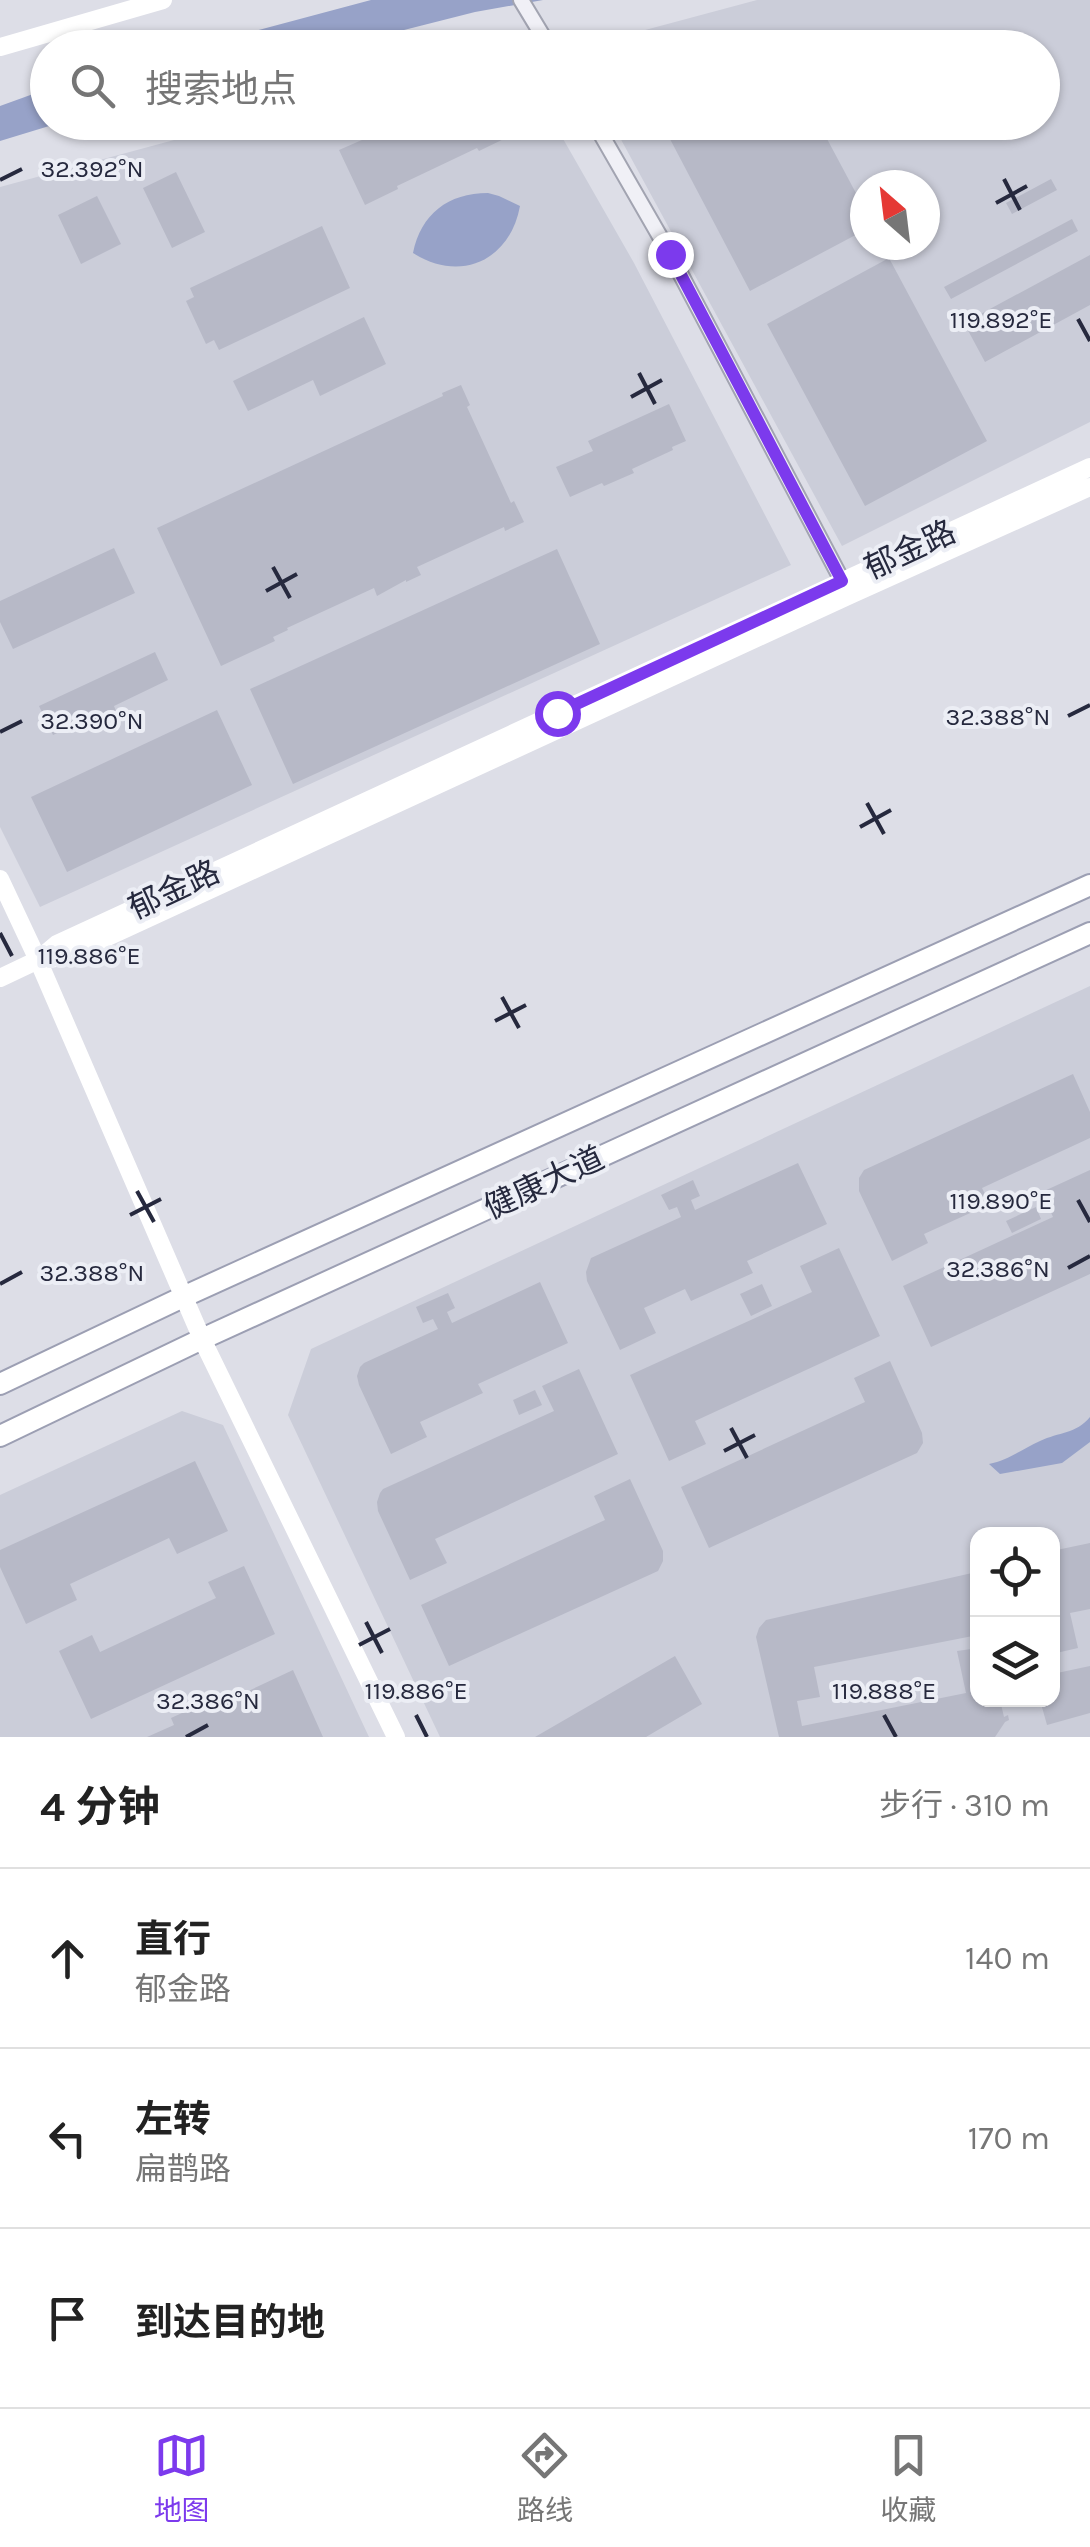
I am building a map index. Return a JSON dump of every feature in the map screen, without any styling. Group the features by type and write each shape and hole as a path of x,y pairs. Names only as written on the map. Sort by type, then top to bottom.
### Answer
{"main road":[{"name":"健康大道","path":"0,1384 1090,885"},
{"name":"健康大道","path":"0,1436 202,1339 1090,933"}],"street":[{"path":"59,30 162,0"},
{"path":"522,0 540,30"},
{"path":"0,47 30,38"},
{"path":"604,140 670,254 846,588"},
{"name":"郁金路","path":"0,978 38,960 64,957 846,588 1090,467"},
{"name":"郁金路","path":"846,588 1090,488"},
{"path":"0,879 202,1339 396,1737"}],"shaded area":[{"path":"757,0 1090,0 1090,422 842,546 621,140 1060,140 1060,30 645,30"},
{"path":"174,140 564,140 634,263 791,565 40,907 0,827 0,187"},
{"path":"1090,986 1090,1737 440,1737 288,1415 311,1349"},
{"path":"182,1411 223,1425 369,1737 0,1737 0,1495"}],"water":[{"path":"371,0 543,0 404,30 259,30"},
{"path":"30,95 30,132 0,141 0,106"},
{"path":"488,193 520,206 506,241 494,253 465,266 448,266 413,253 422,227 438,208 461,197"},
{"path":"1090,1417 1090,1442 1062,1463 1000,1474 989,1464 1073,1430"}],"building":[{"path":"362,140 502,140 397,186 398,189 365,205 339,150"},
{"path":"670,140 828,140 850,182 850,238 750,291"},
{"path":"176,172 205,232 172,248 143,188"},
{"path":"1051,179 1057,190 1012,214 1006,203"},
{"path":"97,196 121,244 81,264 58,215"},
{"path":"1072,219 1078,231 951,299 944,287"},
{"path":"322,226 350,288 219,350 214,340 206,344 186,301 194,297 190,288"},
{"path":"1090,255 1090,305 985,362 964,323"},
{"path":"890,260 987,441 865,506 767,324"},
{"path":"364,317 386,364 320,396 313,380 248,411 233,381"},
{"path":"461,385 470,405 467,407 511,503 514,501 524,522 505,531 504,527 417,567 421,575 377,596 374,588 287,628 273,637 275,641 221,666 157,528"},
{"path":"669,404 686,441 632,469 634,473 570,497 556,467 593,451 588,441"},
{"path":"114,548 135,593 13,649 0,622 0,601"},
{"path":"557,549 600,644 293,784 250,689"},
{"path":"155,652 168,680 114,706 116,711 53,735 39,706"},
{"path":"217,710 252,785 67,872 31,797"},
{"path":"1073,1074 1090,1112 1090,1138 982,1188 990,1204 924,1234 928,1243 892,1261 859,1191 859,1178 864,1170"},
{"path":"798,1163 827,1224 747,1261 753,1273 691,1301 685,1289 644,1308 656,1333 620,1350 587,1281 591,1258 681,1217 677,1207 669,1210 661,1195 693,1180 700,1196 691,1200 695,1210"},
{"path":"1090,1170 1090,1274 931,1347 903,1286 1053,1217 1042,1192"},
{"path":"1036,1207 1041,1219 1012,1233 1006,1221"},
{"path":"839,1248 880,1336 695,1421 706,1444 669,1461 630,1375 812,1292 800,1266"},
{"path":"540,1282 568,1343 478,1384 483,1393 420,1422 427,1437 391,1454 359,1385 360,1367 438,1329 433,1319 423,1323 416,1307 448,1293 455,1308 447,1312 452,1323"},
{"path":"762,1284 772,1306 751,1316 740,1294"},
{"path":"890,1361 922,1433 923,1443 917,1453 709,1548 681,1487 865,1402 854,1378"},
{"path":"579,1369 618,1454 435,1539 447,1563 410,1580 378,1511 383,1489 554,1411 542,1386"},
{"path":"535,1390 542,1405 519,1415 513,1400"},
{"path":"195,1461 228,1531 177,1554 169,1538 70,1584 77,1600 26,1624 0,1567 0,1550"},
{"path":"630,1479 663,1551 658,1571 449,1666 421,1605 605,1520 594,1496"},
{"path":"1090,1543 1090,1609 1070,1613 1078,1648 1060,1652 1060,1617 1060,1549"},
{"path":"244,1566 275,1634 91,1719 59,1651 92,1635 100,1652 216,1598 208,1582"},
{"path":"970,1573 970,1637 814,1667 820,1697 797,1701 802,1726 966,1693 957,1651 970,1649 970,1707 1002,1707 1009,1720 995,1737 779,1737 756,1637 766,1620"},
{"path":"675,1656 702,1704 646,1737 535,1737"},
{"path":"1090,1666 1090,1713 1047,1725 1042,1707 1060,1707 1060,1672"},
{"path":"293,1670 323,1737 147,1737 174,1725 171,1718 222,1695 225,1702"}],"route":[{"path":"557,713 842,581 670,254"}]}
